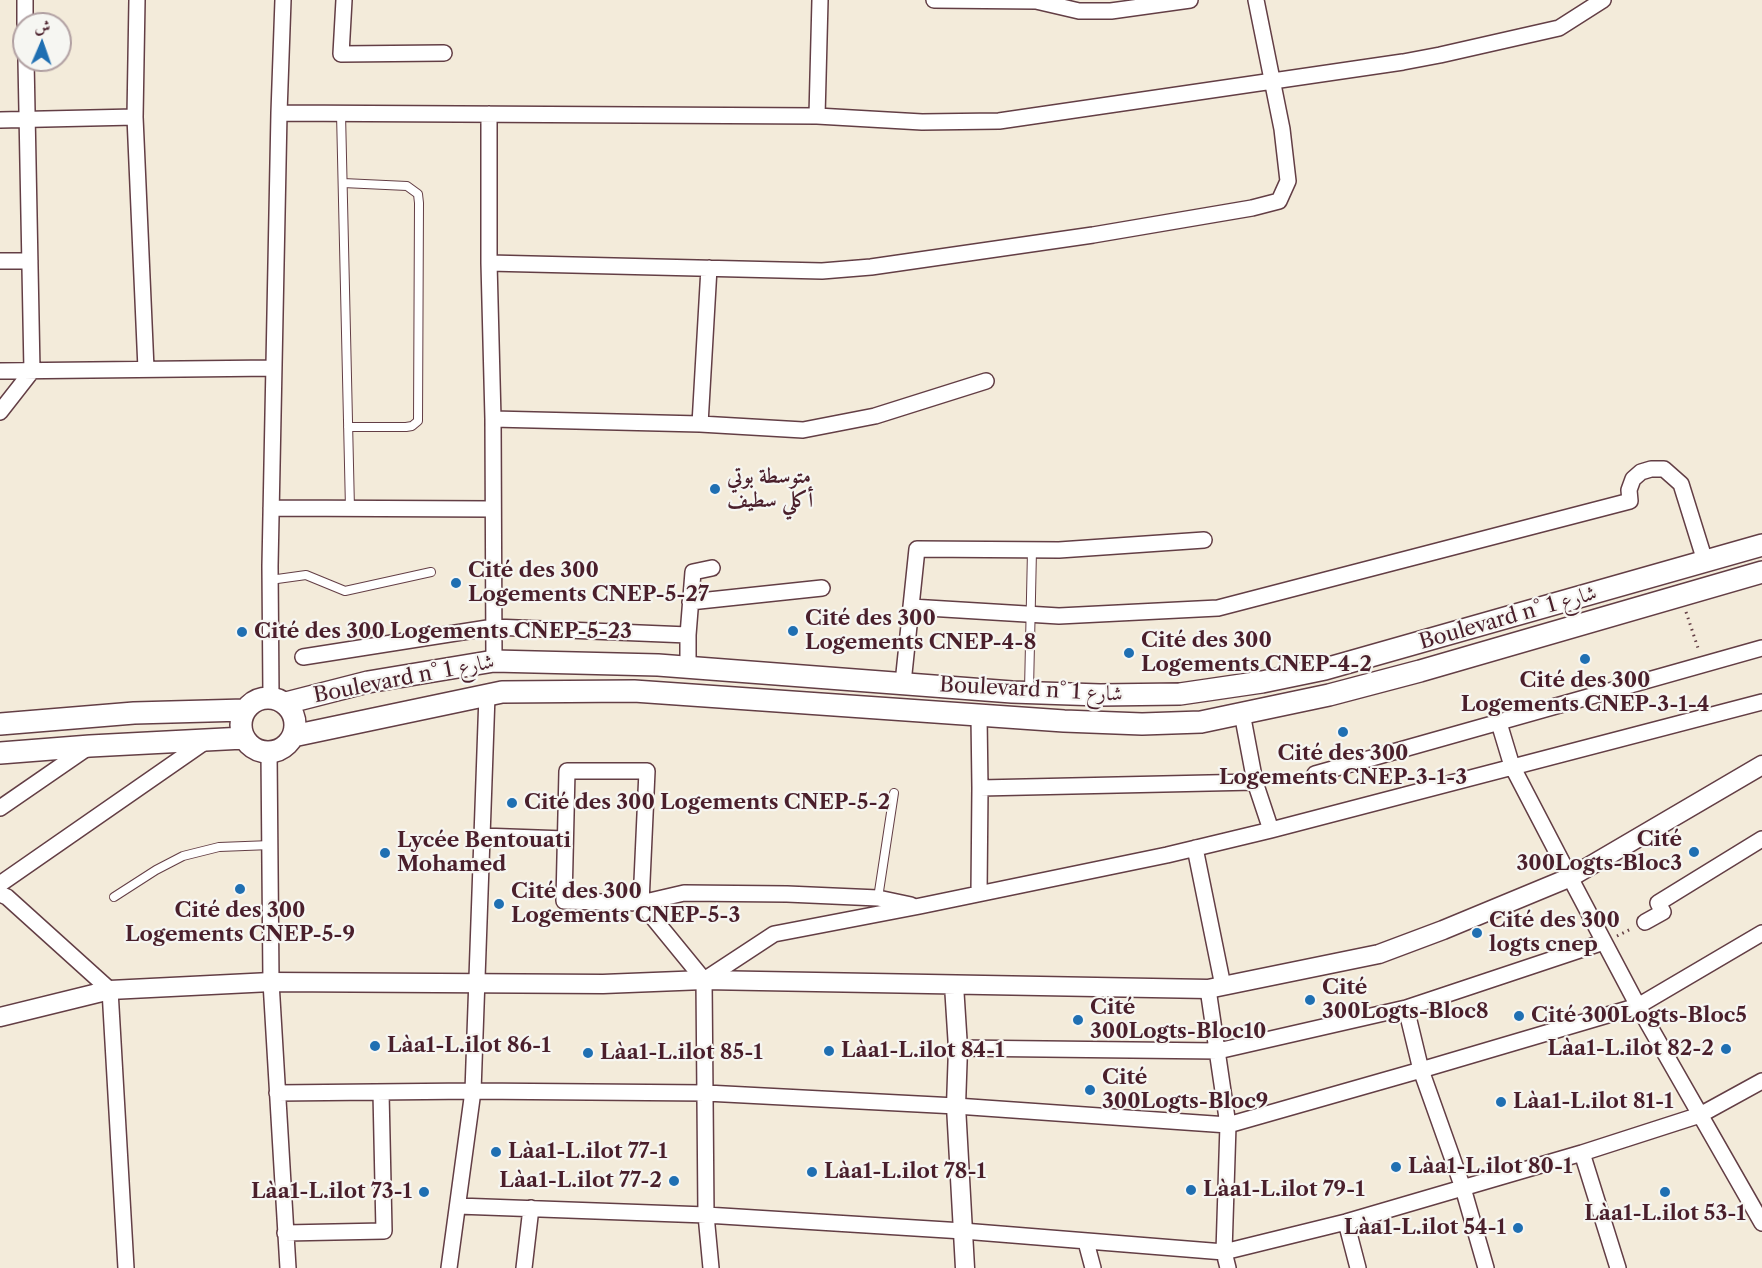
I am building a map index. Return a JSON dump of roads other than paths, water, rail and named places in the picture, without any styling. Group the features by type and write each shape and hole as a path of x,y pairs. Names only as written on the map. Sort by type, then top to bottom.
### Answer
{"main road":[{"name":"Boulevard n° شارع 1","path":"279,700 368,682 494,661 688,667 1029,692 1100,695 1180,694 1262,682 1325,669 1762,545"},
{"name":"Boulevard n° شارع 1","path":"293,736 502,692 634,691 979,716 1142,724 1201,722 1420,671 1762,572"},
{"path":"258,699 279,700 295,718 296,727 293,736 283,748 269,752 255,749 244,738 241,724 245,710 258,699"},
{"path":"0,724 134,713 245,710"},
{"path":"0,753 244,738"}],"street":[{"path":"137,0 135,117 146,369"},
{"path":"279,700 270,580 283,0"},
{"path":"344,0 341,54 444,53"},
{"path":"817,116 820,0"},
{"path":"934,0 1036,1 1079,11 1100,11 1190,0"},
{"path":"489,263 822,271 871,267 1126,230 1242,210 1279,201 1288,181 1282,129 1256,0"},
{"path":"279,113 817,116 922,122 999,121 1403,62 1559,28 1603,0"},
{"path":"0,412 32,371 26,72"},
{"path":"489,114 494,661"},
{"path":"0,120 135,117"},
{"path":"0,261 30,261"},
{"path":"700,424 709,268"},
{"path":"0,371 274,368"},
{"path":"493,418 700,424 803,430 875,416 986,381"},
{"path":"911,607 1059,616 1218,608 1630,501 1629,490 1633,479 1641,472 1651,469 1664,469 1681,484 1705,561"},
{"path":"271,508 493,509"},
{"path":"903,683 917,549 1032,550 1204,540"},
{"path":"688,667 687,635 693,572 712,568"},
{"path":"690,602 822,588"},
{"path":"303,657 494,627 687,635"},
{"path":"1316,774 1762,648"},
{"path":"449,1268 473,1091 487,695"},
{"path":"704,980 774,934 1195,848 1762,702"},
{"path":"1242,713 1255,782 1271,830"},
{"path":"979,716 979,893"},
{"path":"1499,723 1512,766 1604,942 1762,1223"},
{"path":"0,884 209,739"},
{"path":"0,808 90,746"},
{"path":"269,752 271,982 288,1268"},
{"path":"0,1017 110,990 271,982 603,984 704,980 1216,988 1379,954 1570,877 1762,765"},
{"path":"711,1268 706,1215 704,980 641,903 647,771 567,771 564,901 641,903 684,893 787,894 878,898 920,906"},
{"path":"980,788 1255,782"},
{"path":"482,836 565,839"},
{"path":"1646,922 1663,912 1658,903 1762,839"},
{"path":"1195,848 1216,988 1218,1051 1228,1125 1224,1252 1228,1268"},
{"path":"0,894 7,897 110,990 126,1268"},
{"path":"277,1093 473,1091 706,1093 956,1106 1228,1125 1638,1006 1762,933"},
{"path":"958,1048 1218,1051 1406,1008 1604,942"},
{"path":"954,985 958,1048 956,1106 965,1268"},
{"path":"1406,1008 1421,1070 1463,1188 1486,1268"},
{"path":"458,1206 706,1215 963,1231 1224,1252 1346,1222 1582,1153 1700,1115 1762,1081"},
{"path":"285,1233 384,1231 381,1092"},
{"path":"1582,1153 1618,1268"},
{"path":"524,1268 531,1208"},
{"path":"1346,1222 1358,1268"},
{"path":"1086,1242 1094,1268"}],"lane":[{"path":"341,113 350,508"},
{"path":"343,183 407,186 418,194 419,203 418,420 412,426 406,427 348,427"},
{"path":"1029,692 1032,550"},
{"path":"270,580 306,575 345,591 431,572"},
{"path":"878,898 894,793"},
{"path":"114,897 183,856 219,847 271,845"}],"place":[{"name":"متوسطة بوتي أكلي سطيف","path":"715,489"},
{"name":"Cité des 300 Logements CNEP-5-27","path":"456,583"},
{"name":"Cité des 300 Logements CNEP-4-8","path":"793,631"},
{"name":"Cité des 300 Logements CNEP-5-23","path":"242,632"},
{"name":"Cité des 300 Logements CNEP-4-2","path":"1129,653"},
{"name":"Cité des 300 Logements CNEP-3-1-4","path":"1585,659"},
{"name":"Cité des 300 Logements CNEP-3-1-3","path":"1343,732"},
{"name":"Cité des 300 Logements CNEP-5-2","path":"512,803"},
{"name":"Cité 300Logts-Bloc3","path":"1694,852"},
{"name":"Lycée Bentouati Mohamed","path":"385,853"},
{"name":"Cité des 300 Logements CNEP-5-9","path":"240,889"},
{"name":"Cité des 300 Logements CNEP-5-3","path":"499,904"},
{"name":"Cité des 300 logts cnep","path":"1477,933"},
{"name":"Cité 300Logts-Bloc8","path":"1310,1000"},
{"name":"Cité 300Logts-Bloc5","path":"1519,1016"},
{"name":"Cité 300Logts-Bloc10","path":"1078,1020"},
{"name":"Làa1-L.ilot 86-1","path":"375,1046"},
{"name":"Làa1-L.ilot 82-2","path":"1726,1049"},
{"name":"Làa1-L.ilot 84-1","path":"829,1051"},
{"name":"Làa1-L.ilot 85-1","path":"588,1053"},
{"name":"Cité 300Logts-Bloc9","path":"1090,1090"},
{"name":"Làa1-L.ilot 81-1","path":"1501,1102"},
{"name":"Làa1-L.ilot 77-1","path":"496,1152"},
{"name":"Làa1-L.ilot 80-1","path":"1396,1167"},
{"name":"Làa1-L.ilot 78-1","path":"812,1172"},
{"name":"Làa1-L.ilot 77-2","path":"674,1181"},
{"name":"Làa1-L.ilot 79-1","path":"1191,1190"},
{"name":"Làa1-L.ilot 73-1","path":"424,1192"},
{"name":"Làa1-L.ilot 53-1","path":"1665,1192"},
{"name":"Làa1-L.ilot 54-1","path":"1518,1228"}]}
